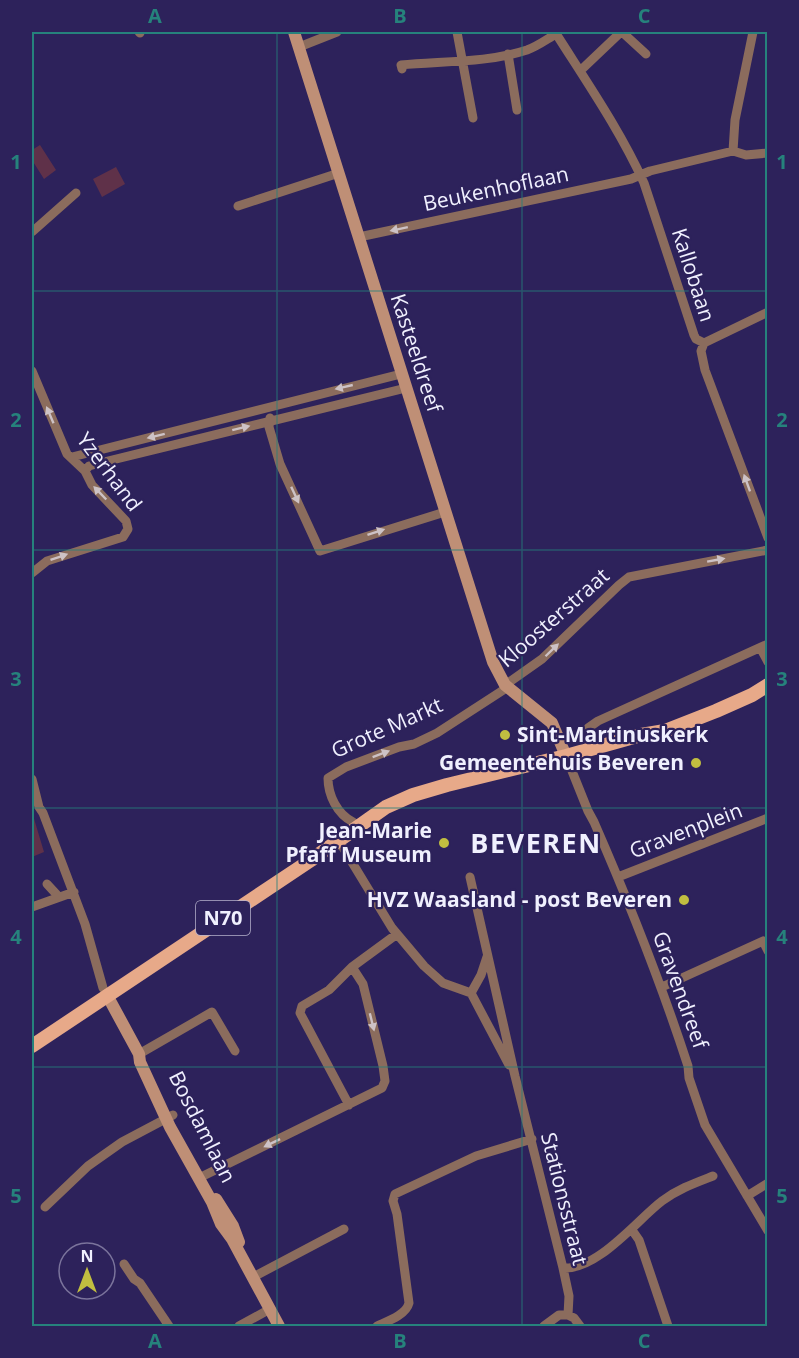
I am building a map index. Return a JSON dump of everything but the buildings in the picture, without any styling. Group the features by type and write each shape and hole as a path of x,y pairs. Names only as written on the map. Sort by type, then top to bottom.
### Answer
{"main road":[{"name":"N70","path":"641,735 664,723 712,705 768,676"},
{"name":"N70","path":"32,1046 105,992 380,810 412,795 641,735 665,731 752,695 768,685"},
{"name":"N70","path":"32,1036 42,1027 105,992"}],"street":[{"name":"Kasteeldreef","path":"294,32 445,512 494,662 506,686"},
{"path":"299,47 337,32"},
{"path":"457,32 472,118"},
{"path":"580,71 621,32 646,54"},
{"path":"733,151 735,120 753,32"},
{"path":"402,69 401,65 455,60 464,62 508,54 529,49 556,33"},
{"name":"Kallobaan","path":"556,33 622,140 640,175 694,335 696,339 704,343 700,351 705,370 768,537"},
{"path":"508,54 517,110"},
{"name":"Beukenhoflaan","path":"359,237 631,179 733,151 746,155 768,153"},
{"path":"238,206 339,173"},
{"path":"32,232 76,193"},
{"path":"704,343 768,312"},
{"name":"Yzerhand","path":"32,371 67,454 84,471 88,481 126,521 128,529 127,534 117,540 47,561 34,571"},
{"path":"72,457 401,374"},
{"path":"383,378 387,384 387,393"},
{"path":"84,471 88,466 406,388"},
{"path":"268,407 271,421 269,427 280,464 320,550 445,512"},
{"path":"99,450 98,457 104,462"},
{"name":"Kloosterstraat","path":"506,686 542,659 629,577 768,550"},
{"path":"588,728 598,721 764,646 768,663"},
{"path":"506,686 552,723 566,756"},
{"name":"Grote Markt","path":"343,833 341,814 331,795 328,778 346,767 399,747 414,744 436,734 506,686"},
{"name":"Gravendreef","path":"566,756 662,987 705,1125 768,1231"},
{"path":"32,780 39,807 74,892 94,950 105,992"},
{"name":"Gravenplein","path":"618,877 768,818"},
{"path":"343,833 370,895 397,934 432,975 450,986 471,993 488,955"},
{"name":"Stationsstraat","path":"470,878 515,1076 563,1268 569,1296 568,1315"},
{"path":"47,884 59,897"},
{"path":"32,907 74,892"},
{"path":"349,1105 300,1013 302,1006 329,990 352,967 397,934"},
{"path":"662,987 764,941 768,951"},
{"path":"203,1176 382,1088 385,1081 383,1066 363,984 352,967"},
{"name":"Bosdamlaan","path":"105,992 139,1054 144,1071 221,1208 232,1239 279,1326"},
{"name":"Stationsstraat","path":"471,993 507,1041"},
{"path":"139,1054 212,1012 235,1051"},
{"path":"45,1207 88,1166 122,1142 170,1117"},
{"name":"Bosdamlaan","path":"170,1117 212,1202 285,1326"},
{"path":"377,1326 403,1312 410,1303 397,1214 393,1201 395,1194 476,1156 532,1139"},
{"path":"563,1268 584,1265 632,1230 669,1196 683,1187 713,1176"},
{"path":"747,1196 768,1183"},
{"path":"257,1275 344,1229"},
{"path":"632,1230 639,1240 668,1326"},
{"path":"124,1264 134,1279 140,1283 168,1326"},
{"path":"239,1326 270,1310"},
{"path":"544,1326 559,1315 574,1318 580,1326"}],"shaded area":[{"path":"40,145 56,170 44,179 32,160 32,150"},
{"path":"116,167 125,184 102,197 93,179"},
{"path":"32,812 44,852 32,857"}],"place":[{"name":"Sint-Martinuskerk","path":"505,735"},
{"name":"Gemeentehuis Beveren","path":"696,763"},
{"name":"Jean-Marie Pfaff Museum","path":"444,843"},
{"name":"HVZ Waasland - post Beveren","path":"684,900"}],"district":[{"name":"BEVEREN","path":"536,844"}]}
